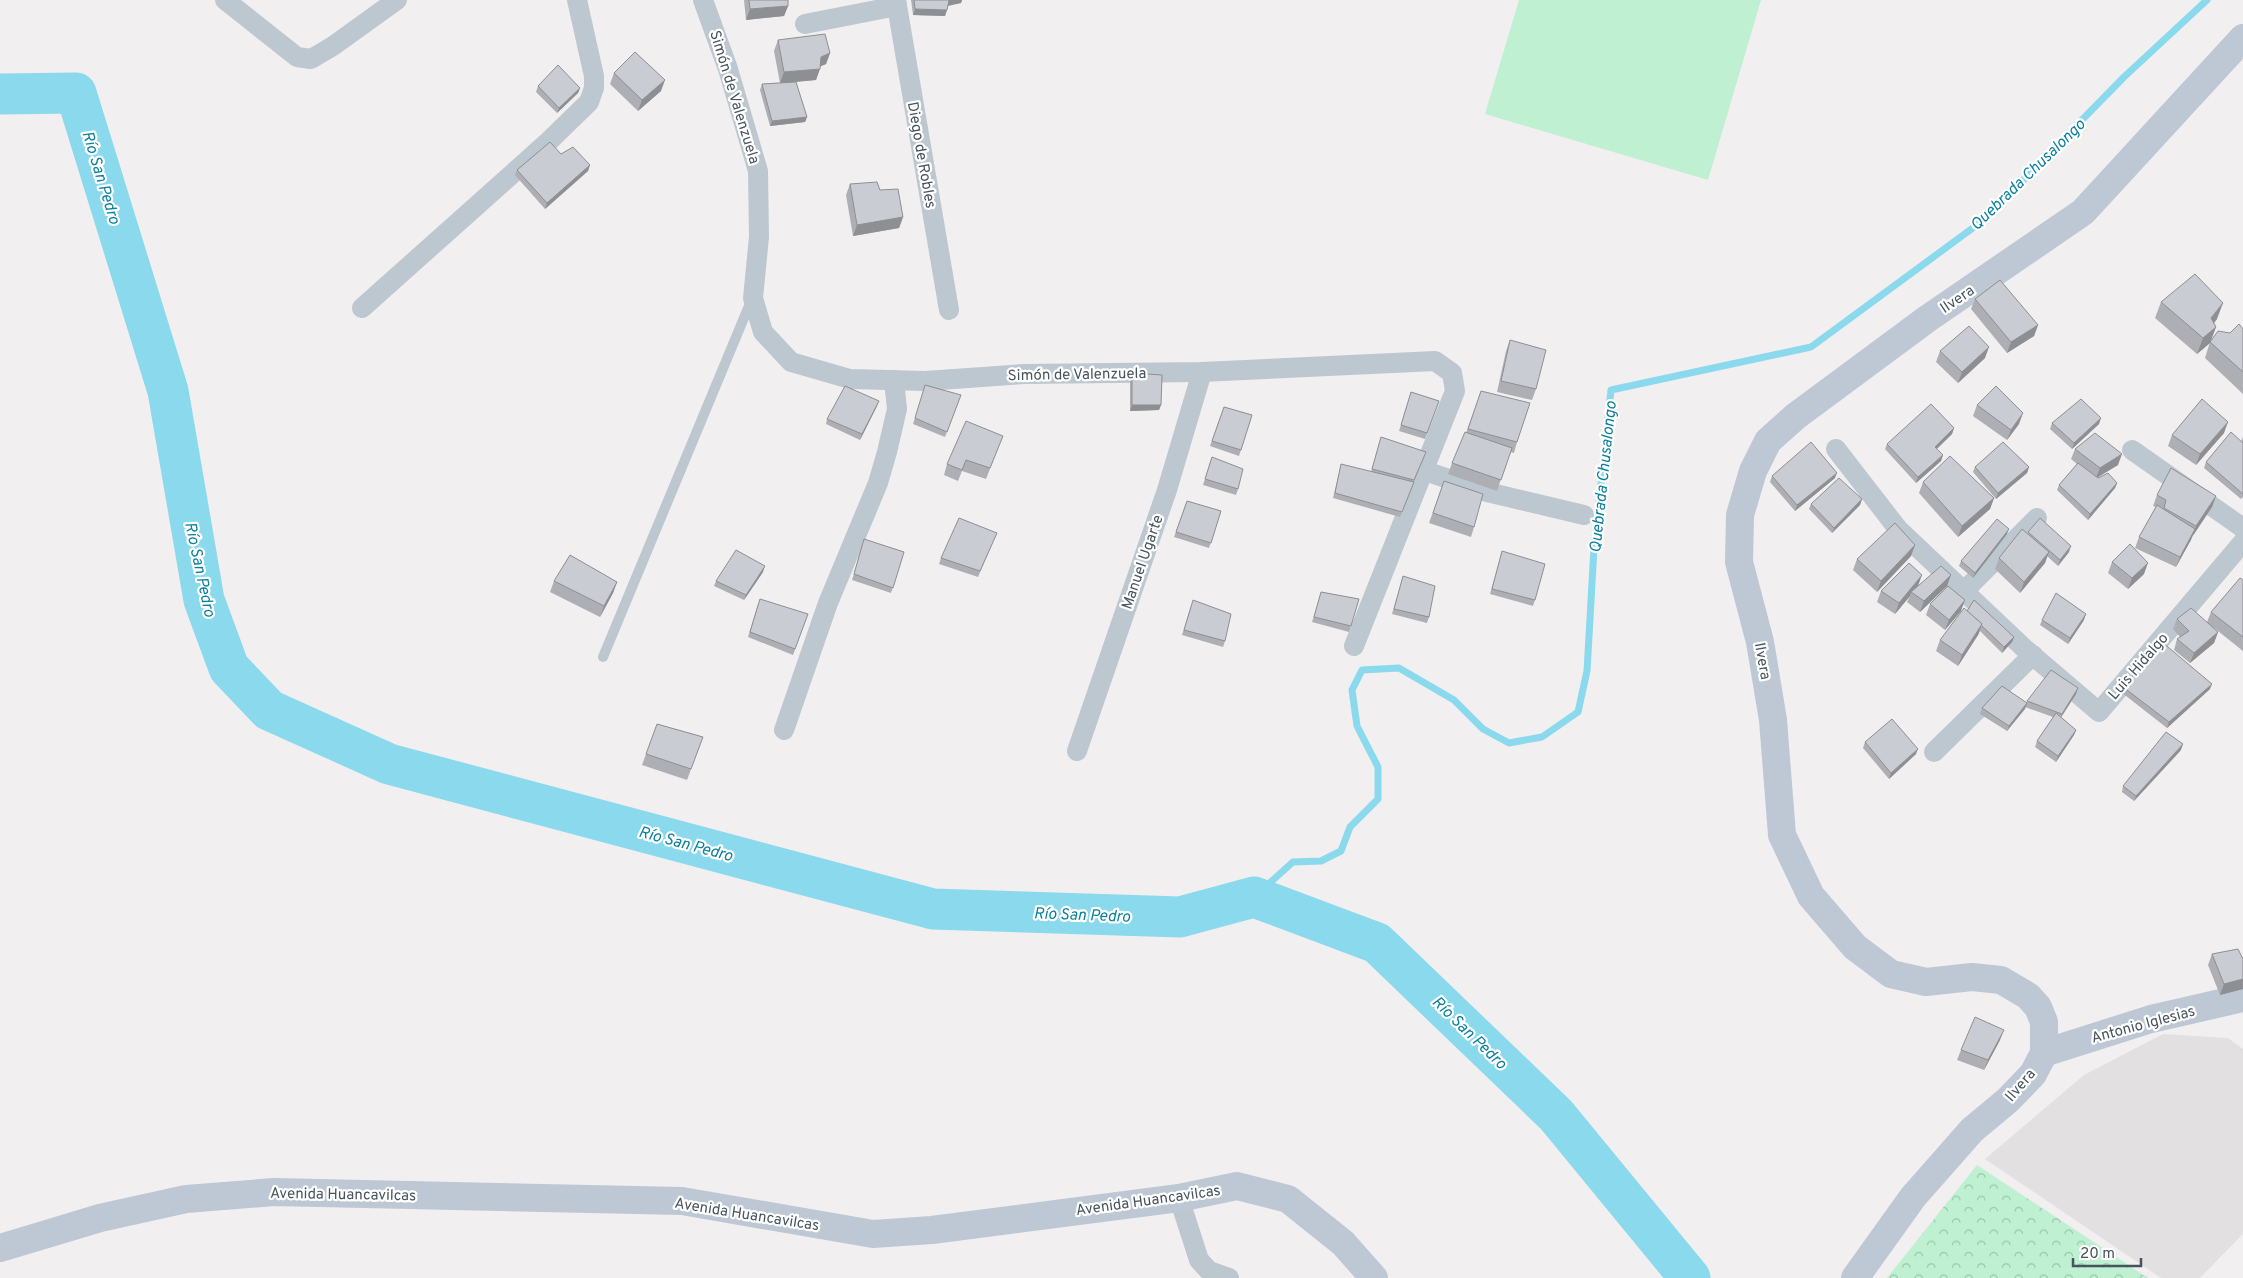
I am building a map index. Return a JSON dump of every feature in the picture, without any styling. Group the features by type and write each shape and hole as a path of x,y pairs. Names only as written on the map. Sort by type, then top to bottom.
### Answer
{"street":[{"path":"224,0 297,57 311,58 333,46 397,0"},
{"path":"362,308 549,141 589,102 594,88 594,76 577,0"},
{"name":"Simón de Valenzuela","path":"703,0 728,69 758,171 759,237 753,298 763,332 791,362 850,379 925,381 1024,374 1202,372 1434,361 1452,373 1455,391 1425,471 1354,646"},
{"path":"805,24 897,3"},
{"name":"Diego de Robles","path":"897,3 949,310"},
{"name":"Ilvera","path":"1855,1278 1913,1197 1972,1130 2008,1100 2033,1074 2044,1053 2044,1022 2038,1007 2028,996 2001,980 1972,977 1926,982 1891,974 1855,947 1812,896 1782,835 1773,720 1760,642 1739,562 1740,515 1753,472 1768,441 1796,416 1920,325 2082,212 2243,38"},
{"name":"Manuel Ugarte","path":"1077,751 1167,490 1202,372"},
{"path":"784,730 828,603 878,483 897,409 894,380"},
{"name":"Luis Hidalgo","path":"1836,450 1898,529 2033,655 2098,712 2240,550"},
{"path":"2132,450 2243,528"},
{"path":"1425,471 1487,492 1584,515"},
{"path":"1964,591 2037,518"},
{"path":"1934,752 2033,655"},
{"name":"Antonio Iglesias","path":"2044,1053 2151,1018 2243,998"},
{"name":"Avenida Huancavilcas","path":"0,1248 100,1218 186,1199 274,1192 682,1201 873,1234 932,1230 1179,1198 1237,1186 1288,1199 1343,1243 1374,1278"},
{"path":"1179,1198 1199,1260 1209,1271 1229,1278"}],"lane":[{"path":"603,657 753,298"}],"shaded area":[{"path":"2163,1034 2228,1038 2243,1049 2243,1234 2200,1278 2161,1278 1985,1159 2084,1075"}],"green space":[{"path":"1519,0 1761,0 1708,180 1485,114"},
{"path":"1977,1165 2148,1278 1887,1278"}],"building":[{"path":"749,0 788,0 788,6 750,9"},
{"path":"914,0 949,0 947,10 915,9"},
{"path":"825,34 830,53 821,57 820,69 784,72 778,40"},
{"path":"635,52 665,80 642,100 614,73"},
{"path":"558,65 580,88 559,108 538,86"},
{"path":"796,82 807,117 772,121 762,84"},
{"path":"550,142 561,154 573,147 590,165 547,203 517,170"},
{"path":"877,182 880,190 898,189 903,217 857,225 850,184"},
{"path":"2195,274 2223,303 2211,318 2216,327 2203,338 2161,302"},
{"path":"2000,280 2038,325 2011,342 1975,299"},
{"path":"2239,324 2243,329 2243,372 2210,342 2218,331 2230,333"},
{"path":"1969,326 1989,347 1962,372 1940,351"},
{"path":"1510,340 1546,350 1536,389 1501,381"},
{"path":"1132,373 1162,375 1161,405 1132,405"},
{"path":"925,385 961,395 947,432 915,418"},
{"path":"845,386 879,401 862,434 827,419"},
{"path":"1996,386 2023,413 2011,430 1977,405"},
{"path":"1481,391 1530,403 1517,442 1468,429"},
{"path":"1411,392 1439,401 1427,433 1401,425"},
{"path":"2081,399 2101,418 2074,443 2052,423"},
{"path":"2202,399 2228,422 2200,454 2172,435"},
{"path":"1931,404 1954,428 1935,447 1943,455 1918,477 1887,444"},
{"path":"1224,407 1252,415 1241,450 1212,441"},
{"path":"966,421 1003,436 990,468 966,460 962,470 947,464"},
{"path":"1465,432 1512,448 1501,480 1452,463"},
{"path":"2231,432 2243,443 2243,494 2206,462"},
{"path":"2095,433 2122,454 2100,468 2075,449"},
{"path":"1381,437 1426,452 1414,480 1372,469"},
{"path":"1811,442 1837,473 1797,505 1772,476"},
{"path":"2003,442 2029,467 1998,493 1975,467"},
{"path":"1950,456 1994,498 1962,526 1923,482"},
{"path":"1212,457 1243,469 1238,489 1205,479"},
{"path":"2078,463 2098,478 2108,473 2117,483 2090,514 2059,485"},
{"path":"1341,464 1414,482 1402,512 1335,493"},
{"path":"2171,468 2216,496 2196,526 2164,508 2166,500 2157,495"},
{"path":"1839,478 1862,499 1834,528 1811,504"},
{"path":"1444,481 1483,494 1474,527 1433,513"},
{"path":"1187,501 1221,511 1211,543 1176,532"},
{"path":"2157,505 2195,529 2180,557 2139,537"},
{"path":"959,518 997,533 980,571 941,558"},
{"path":"2040,518 2071,546 2060,560 2028,532"},
{"path":"1997,519 2009,529 1975,573 1961,561"},
{"path":"1895,523 1915,545 1881,581 1857,559"},
{"path":"2022,529 2049,552 2024,582 1999,558"},
{"path":"864,539 904,552 893,588 854,574"},
{"path":"2130,544 2148,563 2132,578 2112,562"},
{"path":"736,550 765,566 746,595 716,581"},
{"path":"1502,551 1545,564 1535,600 1492,589"},
{"path":"570,555 617,582 604,606 554,581"},
{"path":"1909,563 1922,575 1899,603 1881,591"},
{"path":"1941,566 1951,575 1924,601 1911,592"},
{"path":"1403,576 1435,586 1429,617 1394,609"},
{"path":"2240,578 2243,580 2243,637 2211,612"},
{"path":"1948,586 1965,600 1949,620 1930,604"},
{"path":"1321,592 1359,599 1351,626 1314,617"},
{"path":"2056,593 2086,614 2070,638 2042,620"},
{"path":"760,599 808,614 795,649 750,632"},
{"path":"1193,600 1231,614 1225,641 1184,630"},
{"path":"1974,600 2014,637 2004,647 1967,611"},
{"path":"1964,608 1982,624 1962,655 1940,640"},
{"path":"2191,608 2218,632 2194,653 2177,639 2189,631 2177,619"},
{"path":"2162,642 2212,684 2169,722 2123,687"},
{"path":"2051,670 2078,688 2062,714 2027,701"},
{"path":"2002,686 2027,703 2009,726 1982,708"},
{"path":"2056,713 2076,730 2058,756 2037,741"},
{"path":"1892,719 1918,749 1891,773 1865,742"},
{"path":"657,724 703,737 691,769 646,754"},
{"path":"2166,732 2183,744 2136,796 2123,786"},
{"path":"2238,949 2243,959 2243,979 2224,984 2212,954"},
{"path":"1975,1017 2004,1030 1988,1060 1961,1050"}],"waterway":[{"name":"Quebrada Chusalongo","path":"1254,897 1293,862 1321,861 1341,851 1350,827 1378,799 1378,767 1357,726 1352,690 1362,670 1399,668 1454,700 1483,729 1509,743 1542,737 1578,712 1587,671 1594,548 1611,390 1811,347 1985,219 2124,77 2207,0"},
{"name":"Río San Pedro","path":"0,94 76,93 168,391 204,600 229,668 269,710 389,764 933,909 1180,917 1254,897 1377,943 1556,1115 1690,1278"}]}
